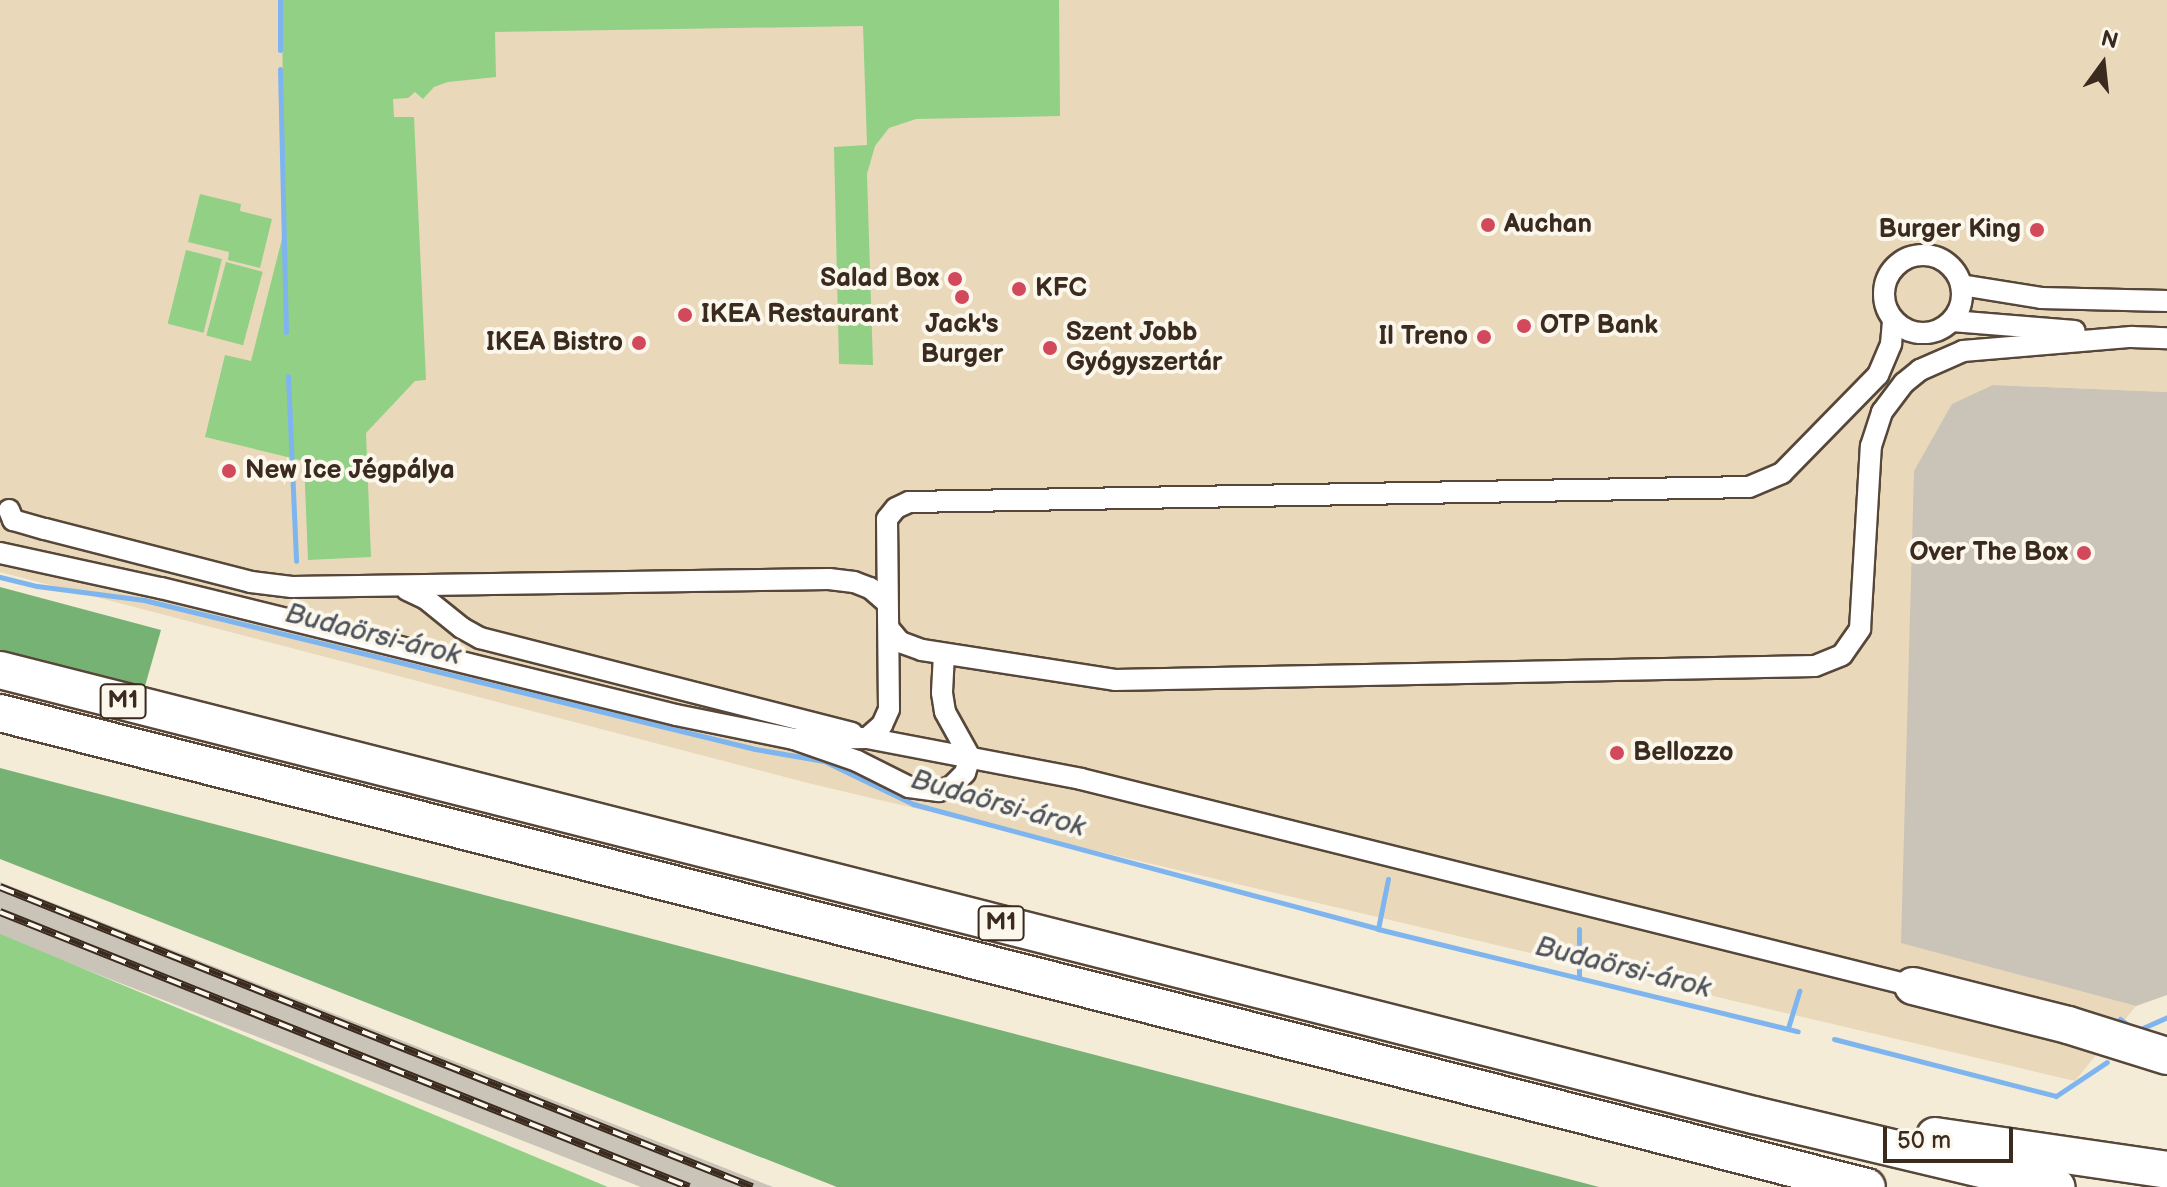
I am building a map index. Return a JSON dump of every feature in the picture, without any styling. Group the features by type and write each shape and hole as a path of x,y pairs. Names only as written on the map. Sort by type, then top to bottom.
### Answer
{"highway":[{"name":"M1","path":"0,670 1754,1115 2057,1187"},
{"name":"M1","path":"0,713 1867,1187"},
{"path":"1913,986 2068,1025 2167,1056"},
{"path":"1754,1115 2167,1170"}],"street":[{"path":"1917,255 1936,257 1952,268 1961,285 1961,304 1952,321 1933,332 1912,332 1893,320 1884,303 1884,286 1896,265 1917,255"},
{"path":"1961,285 2041,298 2167,301"},
{"path":"794,739 867,738 882,725 889,709 887,519 896,508 909,502 1749,487 1782,473 1878,375 1891,344 1893,320"},
{"path":"1952,321 2167,338"},
{"path":"890,630 909,646 944,654 1142,681 1815,666 1842,655 1860,629 1871,446 1882,412 1904,383 1920,370 1963,351 2131,337"},
{"path":"9,510 13,520 251,582 292,587 854,582 870,588 886,602"},
{"path":"0,553 161,588 676,715 794,739 857,761 909,787 926,791 939,791 952,786 965,773 970,757 949,721 942,693 944,654"},
{"path":"854,582 874,568 886,553"},
{"path":"402,588 426,599 462,628 480,638 831,725 867,738 1178,800 1913,986"},
{"path":"942,693 963,670 984,660"}],"shaded area":[{"path":"0,0 2167,0 2167,392 1993,385 1901,942 2136,1006 2075,1081 812,784 0,572"},
{"path":"1993,385 2167,392 2167,995 2136,1006 1901,943 1914,471 1952,404"},
{"path":"0,882 773,1187 641,1187 0,936"}],"green space":[{"path":"282,0 1059,0 1060,116 916,119 889,128 875,146 867,174 873,365 839,364 834,147 867,145 863,26 495,32 496,77 448,82 434,87 423,99 415,92 408,98 393,99 394,117 414,117 426,380 415,381 366,433 371,557 308,560 304,461 205,437 225,355 251,361 284,231"},
{"path":"200,194 241,204 240,211 272,219 260,268 228,260 229,252 188,242"},
{"path":"186,250 222,259 204,333 168,324"},
{"path":"226,262 263,272 243,345 206,335"},
{"path":"0,587 161,630 145,686 0,650"},
{"path":"0,768 1599,1187 837,1187 0,859"},
{"path":"0,934 608,1187 0,1187"}],"waterway":[{"name":"Budaörsi-árok","path":"280,0 280,50"},
{"name":"Budaörsi-árok","path":"280,69 286,332"},
{"name":"Budaörsi-árok","path":"288,376 296,561"},
{"name":"Budaörsi-árok","path":"0,577 37,586 144,600 755,749 824,761 913,804 1378,929 1798,1031"},
{"path":"1378,929 1388,879"},
{"path":"1579,929 1579,978"},
{"path":"1788,1028 1799,991"},
{"name":"Budaörsi-árok","path":"2120,1019 2136,1031 2167,1017"},
{"name":"Budaörsi-árok","path":"1834,1039 2056,1096 2107,1062"}],"railway":[{"path":"0,887 752,1187"},
{"path":"0,912 689,1187"}],"place":[{"name":"Auchan","path":"1488,225"},
{"name":"Burger King","path":"2037,230"},
{"name":"Salad Box","path":"955,279"},
{"name":"KFC","path":"1019,289"},
{"name":"Jack's Burger","path":"962,297"},
{"name":"IKEA Restaurant","path":"685,315"},
{"name":"OTP Bank","path":"1524,326"},
{"name":"Il Treno","path":"1484,337"},
{"name":"IKEA Bistro","path":"639,343"},
{"name":"Szent Jobb Gyógyszertár","path":"1050,348"},
{"name":"New Ice Jégpálya","path":"229,471"},
{"name":"Over The Box","path":"2084,553"},
{"name":"Bellozzo","path":"1617,753"}]}
